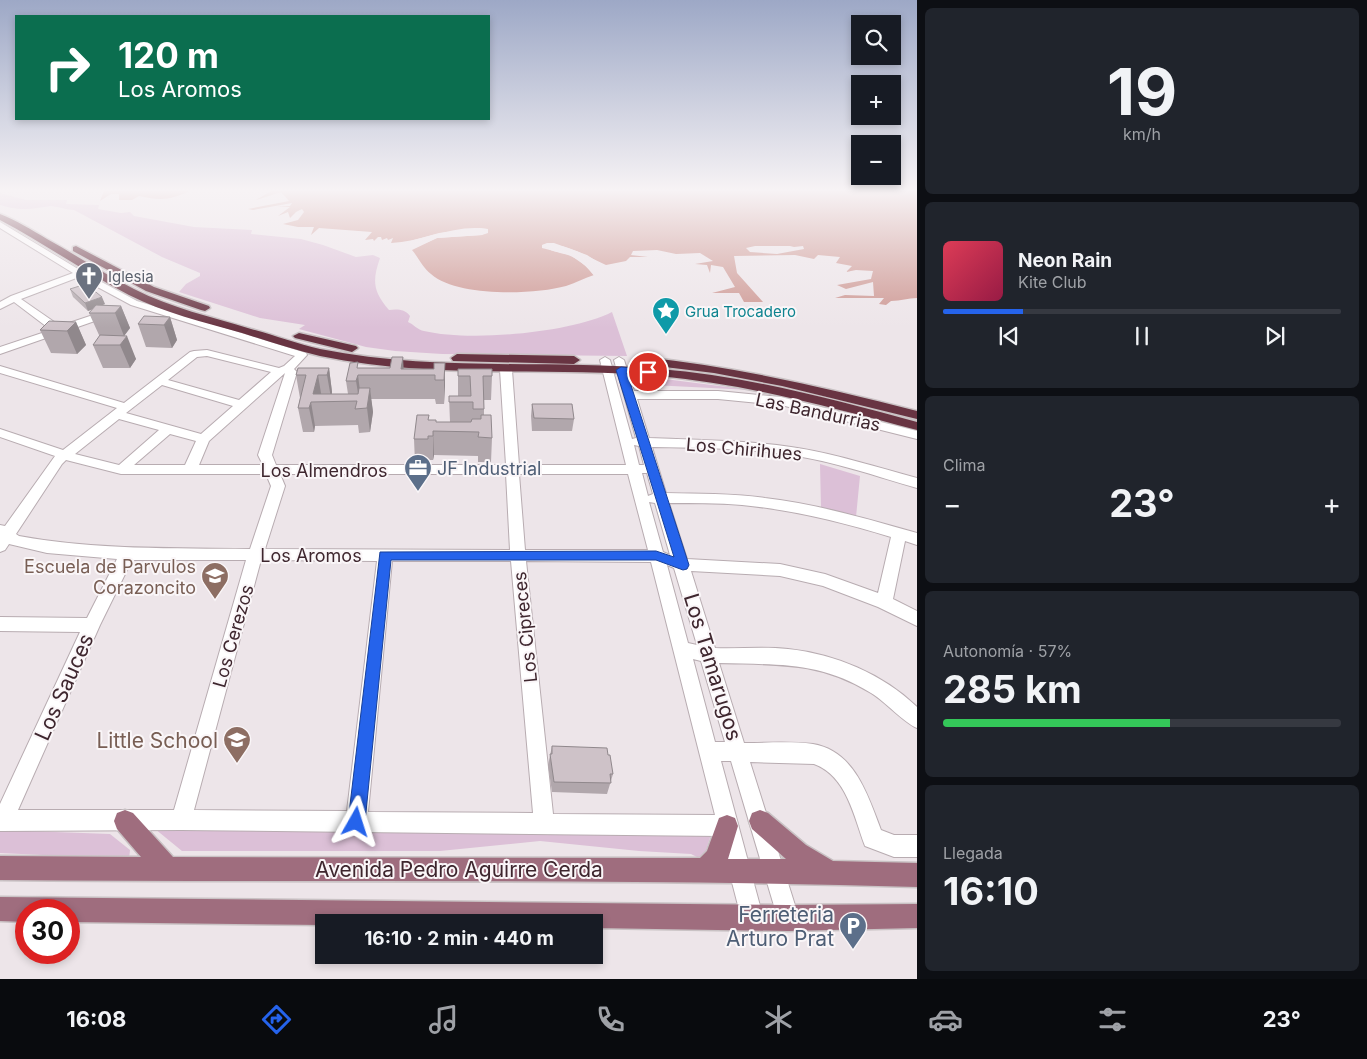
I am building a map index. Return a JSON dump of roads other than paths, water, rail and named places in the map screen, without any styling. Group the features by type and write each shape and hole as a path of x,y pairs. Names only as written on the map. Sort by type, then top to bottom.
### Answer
{"highway":[{"path":"27,237 139,296 174,310 318,352 395,365"},
{"path":"55,237 161,294 304,338 363,351 400,356 442,358 690,366 743,373 816,388 917,415"},
{"path":"119,285 128,286 149,295 161,294"},
{"path":"302,355 350,367 395,365 506,370 613,365 757,387 820,400 917,426"}],"main road":[{"path":"760,821 792,850 831,872"},
{"path":"125,822 168,870"},
{"path":"706,869 716,858 727,826"},
{"name":"Avenida Pedro Aguirre Cerda","path":"0,868 168,870 706,869 917,875"},
{"path":"0,909 788,918 917,916"}],"street":[{"path":"22,237 80,274 134,303 302,355"},
{"path":"0,306 14,298 80,274"},
{"path":"14,298 58,330"},
{"path":"0,351 134,303"},
{"path":"2,537 57,460 194,354 201,353 284,370"},
{"path":"190,470 203,438 240,404 302,355"},
{"name":"Los Tamarugos","path":"613,365 629,395 645,442 788,918"},
{"name":"Los Tamarugos","path":"613,365 634,471 752,917"},
{"path":"0,370 203,438"},
{"name":"Los Cerezos","path":"182,820 256,555 278,486 265,455 290,372 284,370"},
{"name":"Los Cipreces","path":"506,370 518,555 544,824"},
{"path":"160,381 240,404"},
{"name":"Las Bandurrias","path":"629,395 718,395 772,400 798,404 917,435"},
{"path":"121,470 169,428"},
{"name":"Los Almendros","path":"0,433 64,455 121,470 653,470"},
{"name":"Los Chirihues","path":"627,442 738,445 792,451 858,466 917,483"},
{"path":"641,498 742,500 772,504 820,512 917,539"},
{"path":"884,602 899,534"},
{"name":"Los Aromos","path":"2,537 46,548 127,554 656,556 683,565 780,570 825,580 884,602 917,619"},
{"name":"Los Sauces","path":"2,821 92,625 127,554"},
{"path":"356,822 385,555"},
{"path":"0,624 92,625"},
{"path":"681,649 710,655 799,658 826,665 854,675 885,692 917,719"},
{"path":"708,751 814,754 826,757 849,779 873,838 894,846 917,846"},
{"path":"2,821 125,822 182,820 727,826"}],"place":[{"name":"Iglesia","path":"89,300"},
{"name":"Grua Trocadero","path":"666,335"},
{"name":"JF Industrial","path":"418,492"},
{"name":"Escuela de Parvulos Corazoncito","path":"215,600"},
{"name":"Little School","path":"237,764"},
{"name":"Ferreteria Arturo Prat","path":"853,950"}]}
